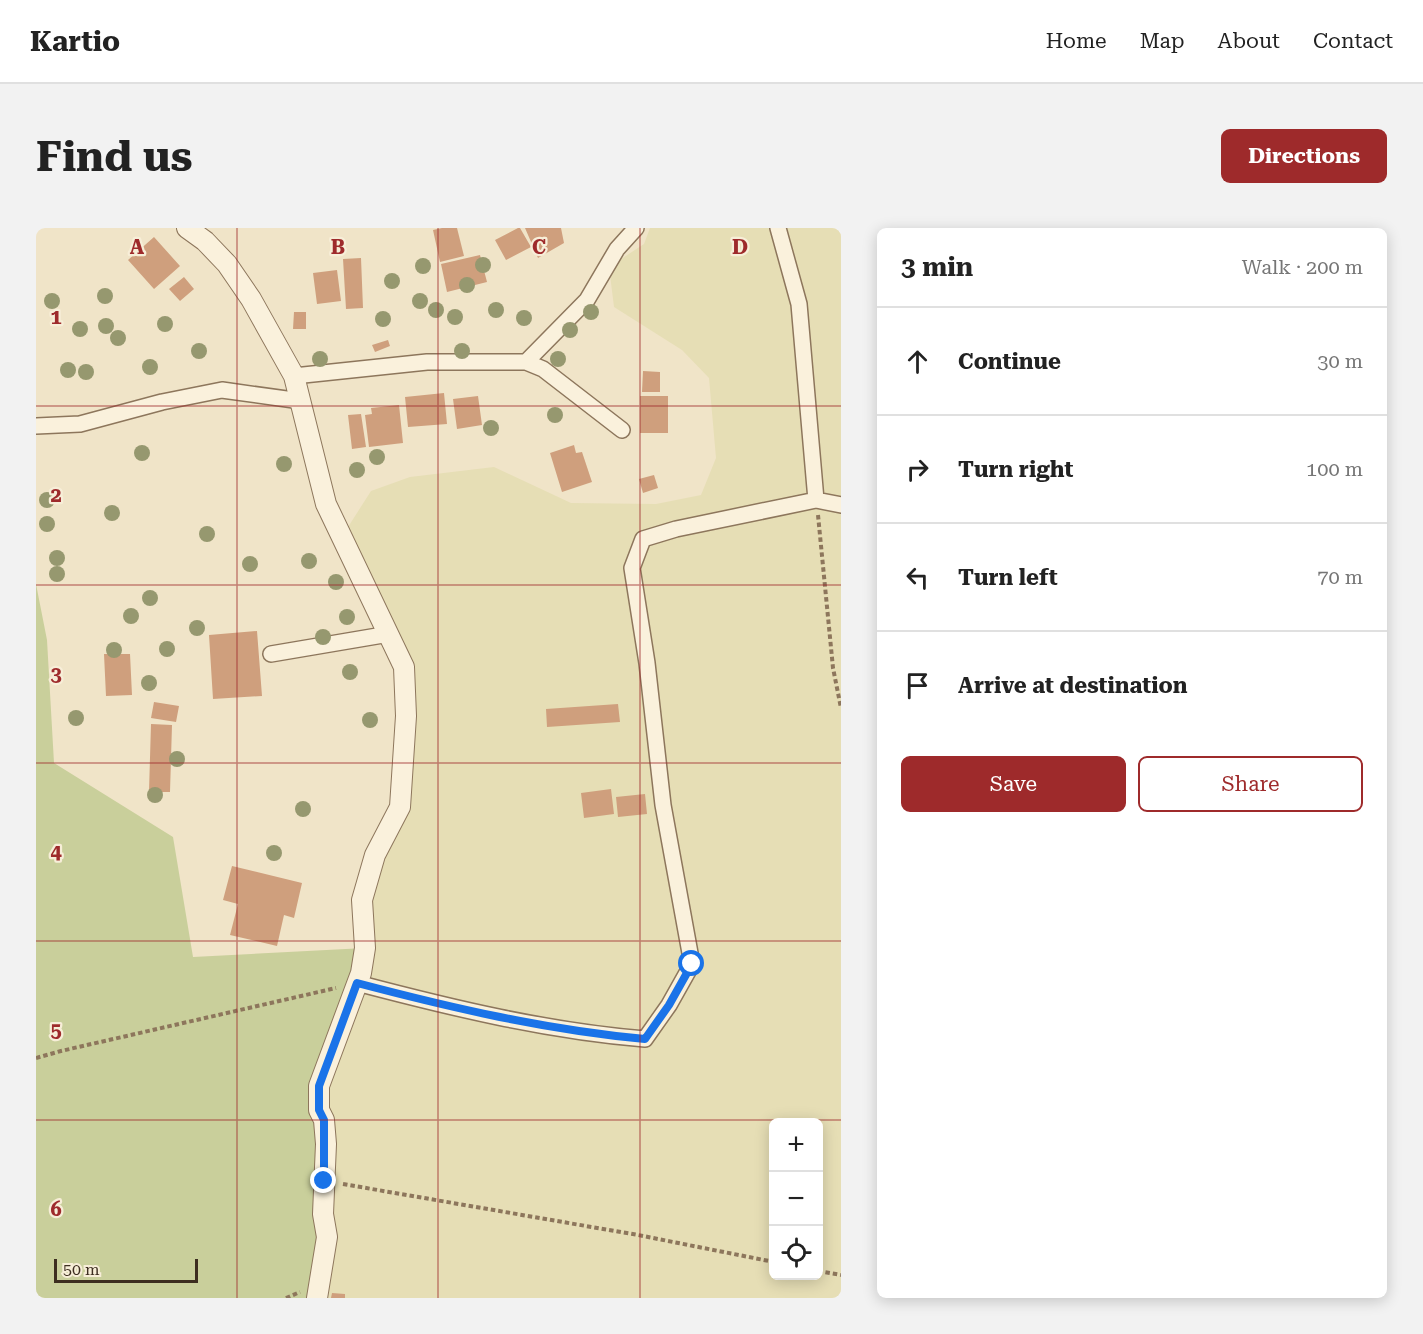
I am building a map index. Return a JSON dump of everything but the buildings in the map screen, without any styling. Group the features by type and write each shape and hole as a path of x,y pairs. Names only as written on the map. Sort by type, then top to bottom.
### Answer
{"street":[{"path":"187,228 205,241 227,264 251,299 294,376 326,504 404,667 406,716 400,807 375,855 362,900 365,948 361,973 319,1086 319,1110 324,1120 323,1214 327,1237 317,1298"},
{"path":"526,362 587,300 618,249 636,228"},
{"path":"778,228 798,304 816,500"},
{"path":"294,376 427,362 526,362 543,369 622,430"},
{"path":"36,426 80,424 162,402 222,390 301,401"},
{"path":"357,983 441,1005 578,1032 645,1039 669,1005 692,964 663,805 647,663 632,568 643,539 676,529 816,500 841,505"},
{"path":"271,654 388,634"}],"path":[{"path":"816,500 833,668 841,708"},
{"path":"36,1058 357,983"},
{"path":"324,1181 638,1235 769,1261"},
{"path":"823,1272 841,1275"}],"shaded area":[{"path":"650,228 841,228 841,1298 317,1298 319,1110 361,973 362,900 400,807 404,667 341,538 371,491 410,477 494,467 571,503 656,504 701,495 716,458 709,378 682,350 614,307 609,267 644,244"}],"green space":[{"path":"36,584 47,640 54,763 173,837 193,957 365,948 319,1086 317,1298 36,1298"}],"route":[{"path":"324,1181 326,1144 324,1120 319,1110 319,1086 357,983 441,1005 589,1034 645,1039 669,1005 692,964"}]}
